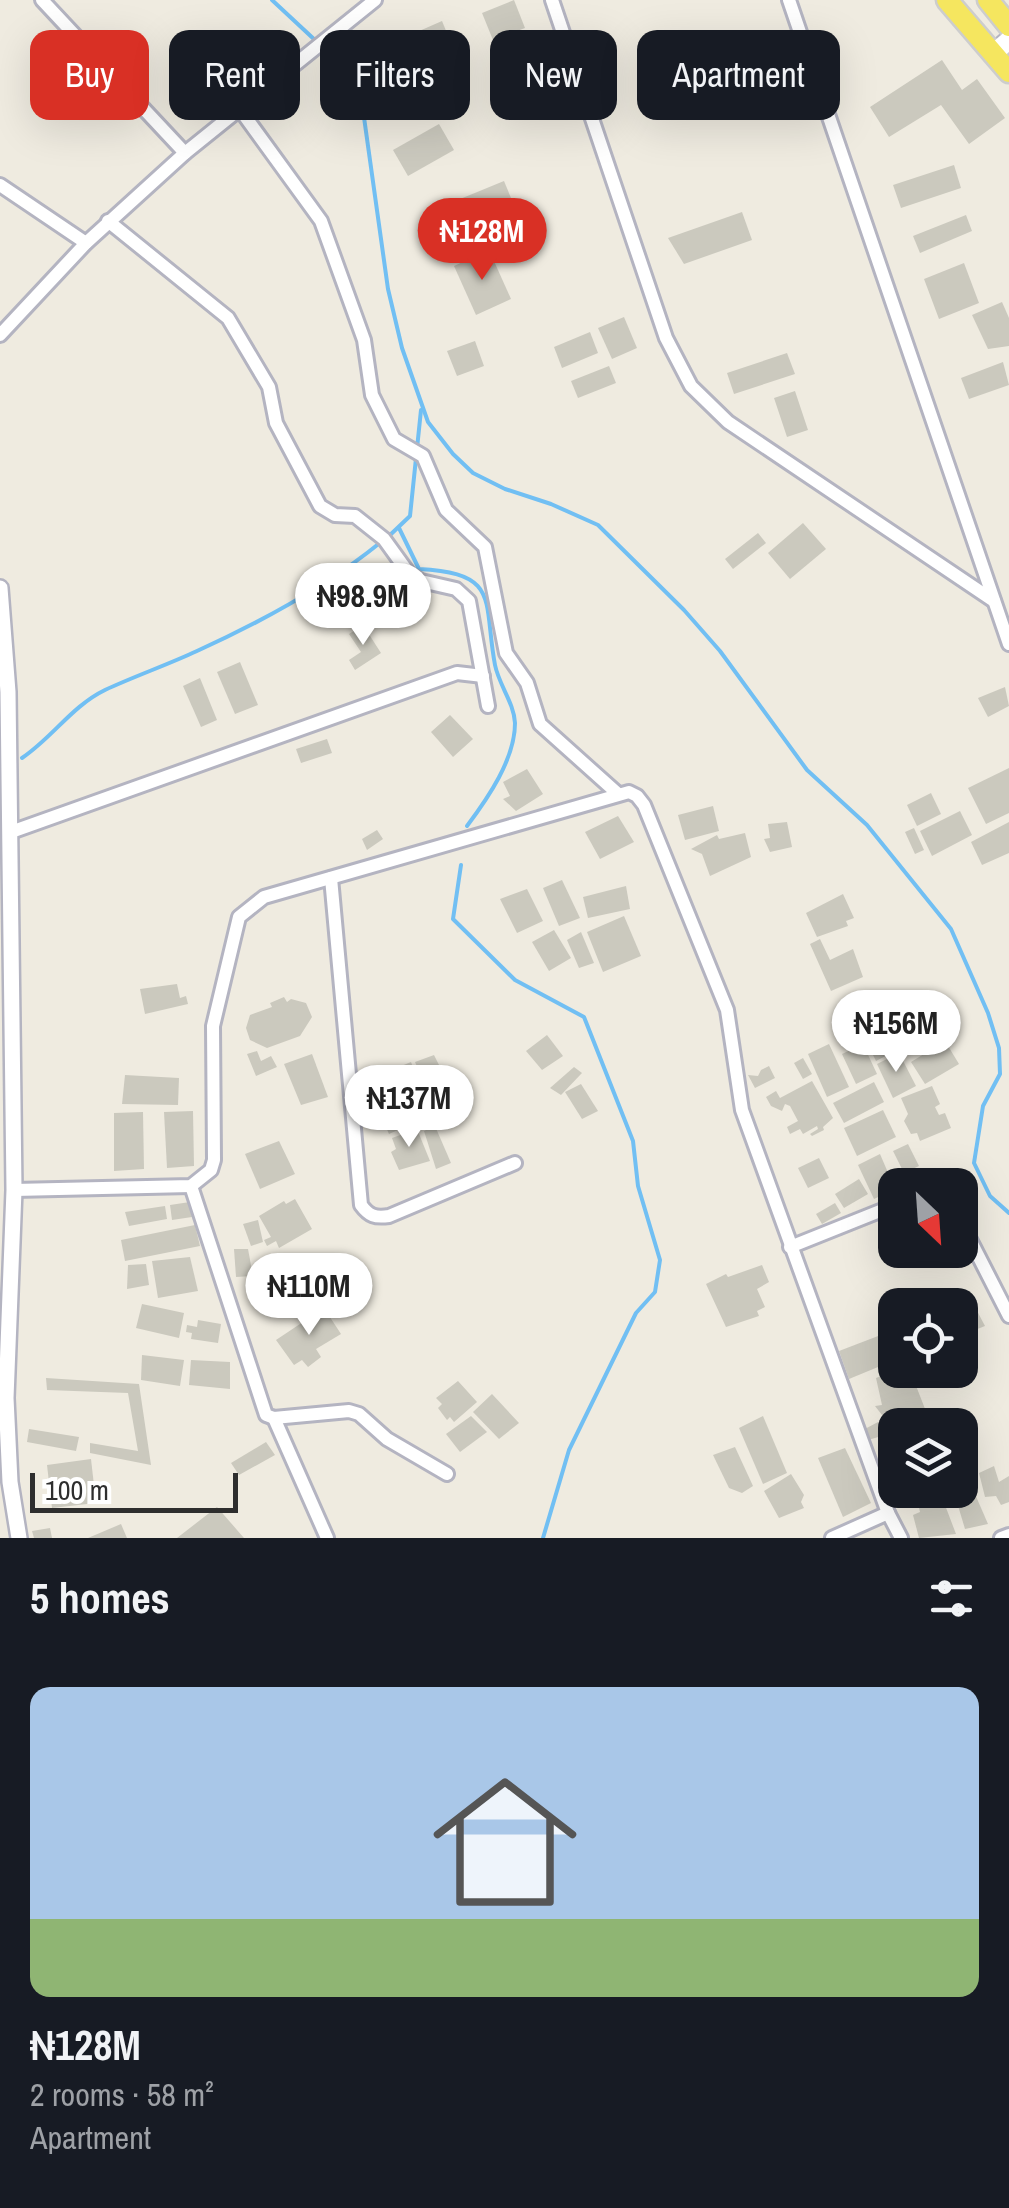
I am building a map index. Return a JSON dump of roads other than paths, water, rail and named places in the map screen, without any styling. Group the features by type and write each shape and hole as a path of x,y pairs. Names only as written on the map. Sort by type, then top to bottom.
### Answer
{"main road":[{"path":"946,0 1001,47 1009,71"},
{"path":"988,0 1009,26"}],"street":[{"path":"42,0 184,153"},
{"path":"300,59 375,0"},
{"path":"552,0 666,338 692,386 728,422 994,601"},
{"path":"789,0 1009,644"},
{"path":"0,335 86,242 224,120"},
{"path":"248,120 322,221 364,340 370,390 394,439 423,456 446,510 484,547 506,653 527,682 540,724 617,793"},
{"path":"0,186 86,242"},
{"path":"108,222 228,318 269,387 276,423 320,506 335,515 355,516 384,540 410,575 421,582 456,590 468,601 488,706"},
{"path":"0,588 8,692 14,1190 6,1398 10,1482 20,1538"},
{"path":"11,832 457,674 483,676"},
{"path":"14,1190 191,1186 211,1170 213,1026 239,917 264,897 629,792 644,805 728,1010 742,1110 888,1513 901,1538"},
{"path":"332,878 361,1205 367,1214 377,1218 389,1216 515,1163"},
{"path":"191,1186 266,1415 274,1418 358,1414 387,1439 447,1474"},
{"path":"790,1247 878,1212"},
{"path":"978,1255 1009,1316"},
{"path":"274,1418 327,1538"},
{"path":"832,1538 888,1513"},
{"path":"1002,1538 1009,1535"}],"waterway":[{"path":"272,0 316,41"},
{"path":"364,120 388,289 402,348 428,422 473,473 598,525 720,651 807,770 867,825 951,929 999,1048 1000,1074 983,1106 974,1163 990,1196 1009,1213"},
{"path":"389,536 410,516 421,410"},
{"path":"399,528 419,569 464,577 483,594 495,665 514,716 514,737 505,764 467,826"},
{"path":"22,758 93,697 269,615 338,574 381,542"},
{"path":"461,865 453,919 515,980 584,1017 633,1141 638,1186 660,1260 655,1292 636,1313 569,1450 543,1538"}]}
